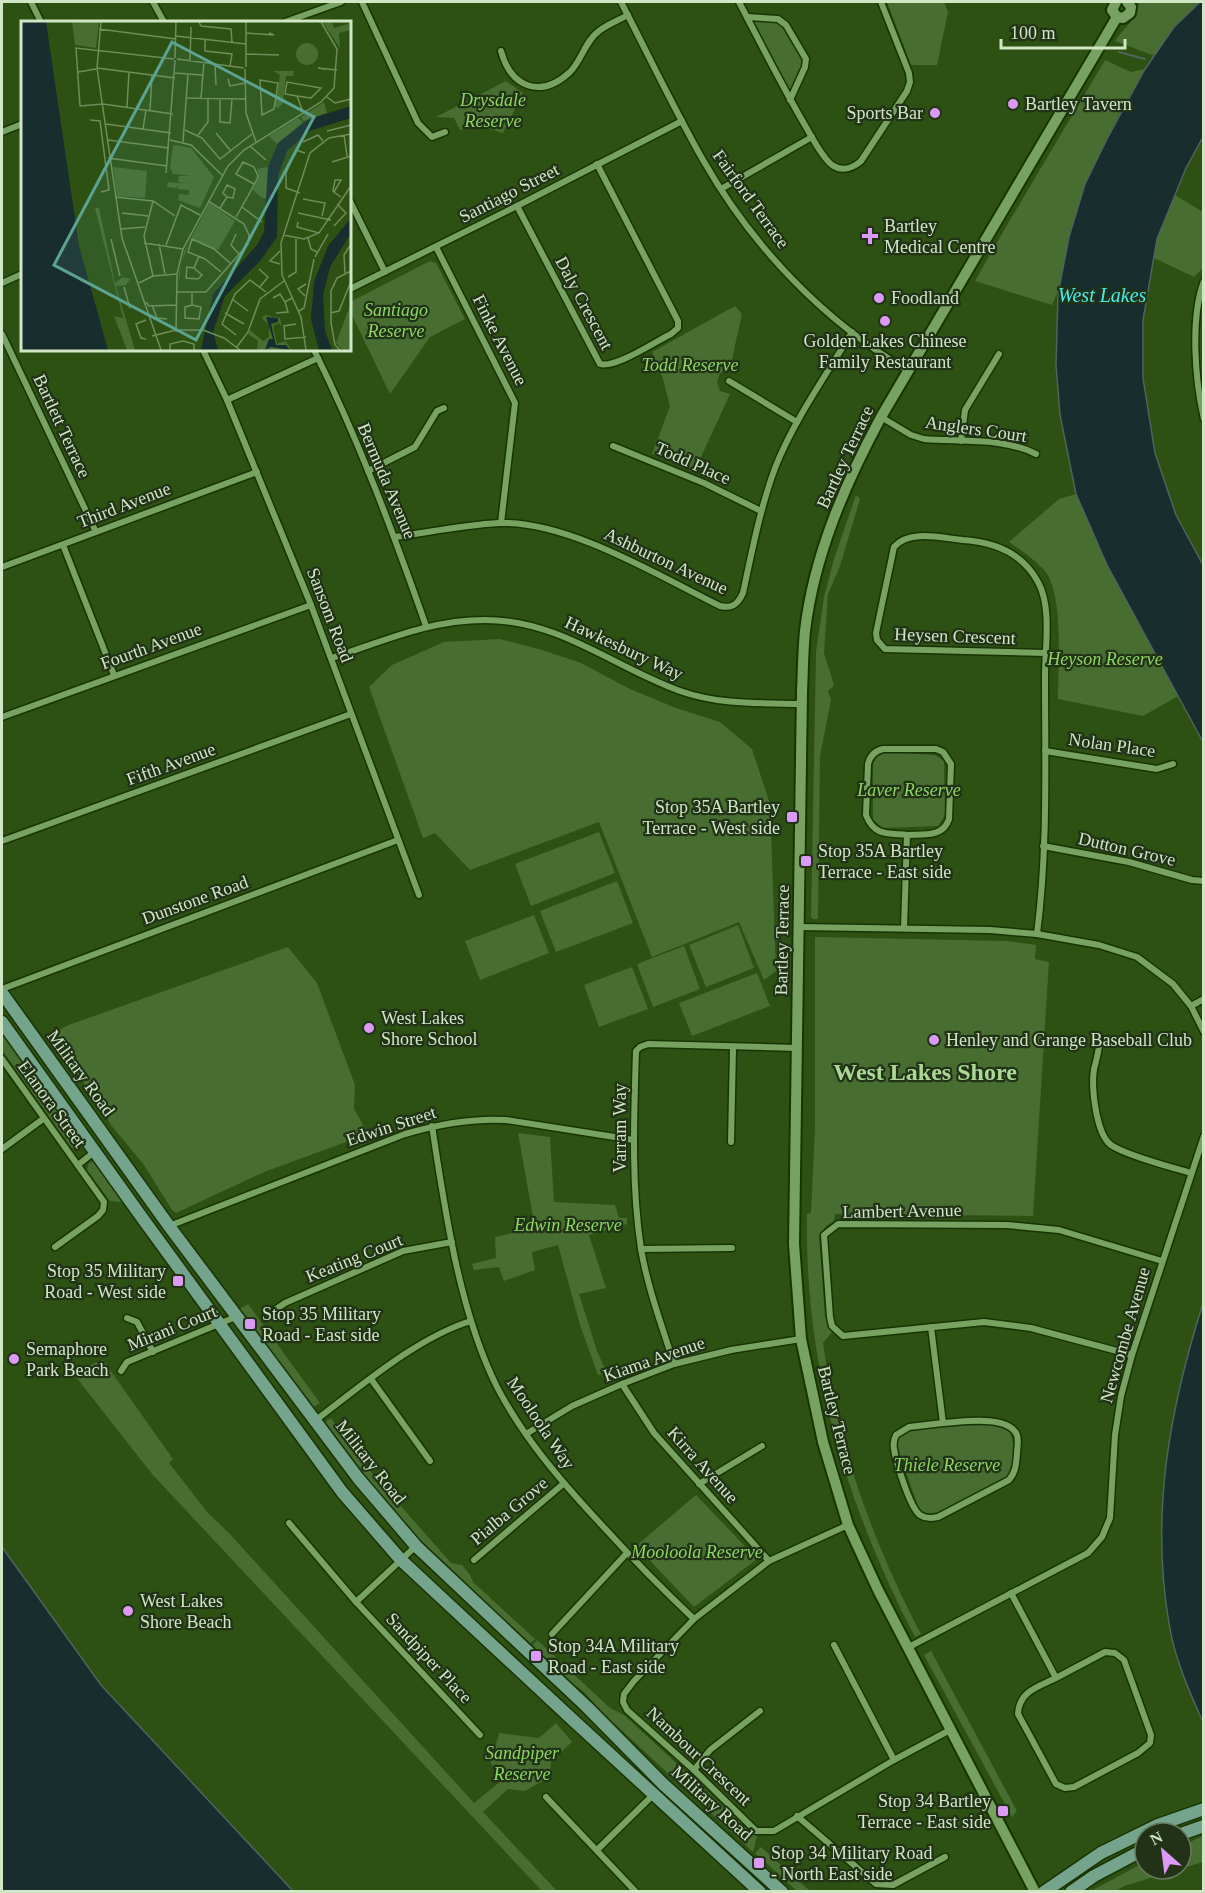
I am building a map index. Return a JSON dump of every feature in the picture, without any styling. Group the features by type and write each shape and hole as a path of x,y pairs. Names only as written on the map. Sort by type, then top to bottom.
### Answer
{"main road":[{"name":"Military Road","path":"2,991 169,1226 358,1478 416,1546 587,1707 663,1784 782,1892"},
{"name":"Military Road","path":"2,1022 342,1492 401,1560 760,1892"},
{"path":"1044,1892 1101,1853 1158,1825 1203,1809"},
{"path":"1071,1892 1094,1876 1133,1855"}],"street":[{"path":"31,2 40,21"},
{"path":"153,2 163,21"},
{"path":"288,21 341,2"},
{"path":"362,2 418,123 432,137 445,132"},
{"name":"Fairford Terrace","path":"621,2 682,121 721,189 760,244 804,291 852,332 909,371"},
{"path":"739,2 812,137 830,164 847,169 855,166 867,153 907,91 910,82 909,73 881,2"},
{"path":"1113,2 1113,12 1117,17"},
{"name":"Bartley Terrace","path":"1035,1892 907,1648 848,1525 823,1442 801,1339 794,1244 801,704 806,630 819,566 839,502 858,459 1117,17 1123,18 1130,13 1131,7 1127,2"},
{"path":"501,51 504,63 513,76 532,88 541,87 555,82 572,70 600,30 628,15"},
{"path":"747,17 778,19 786,25 806,59 790,100"},
{"name":"Santiago Street","path":"351,289 682,121"},
{"path":"2,132 21,124"},
{"path":"721,189 812,137"},
{"name":"Daly Crescent","path":"517,206 600,364 604,366 615,363 671,334 678,328 678,321 597,164"},
{"path":"351,203 385,272"},
{"name":"Finke Avenue","path":"436,247 515,403 501,523"},
{"path":"2,283 21,274"},
{"path":"1203,281 1195,332 1203,419"},
{"name":"Ashburton Avenue","path":"395,537 501,523 537,527 569,535 605,550 727,608 740,601 743,593 761,511 776,467 797,422 852,332"},
{"name":"Bartlett Terrace","path":"2,334 96,532"},
{"name":"Sansom Road","path":"203,351 227,400 332,658 419,895"},
{"name":"Bermuda Avenue","path":"314,351 395,537 426,626"},
{"path":"962,441 965,410 999,354"},
{"path":"227,400 318,358"},
{"path":"729,381 797,422"},
{"path":"368,471 415,447 437,411 444,408"},
{"name":"Anglers Court","path":"881,417 911,435 924,439 1022,447 1036,454"},
{"name":"Todd Place","path":"613,446 704,483 761,511"},
{"name":"Third Avenue","path":"2,567 257,472"},
{"name":"Heysen Crescent","path":"1036,934 1042,892 1045,751 1046,608 1043,595 1032,573 1011,552 982,541 910,536 899,541 894,547 876,633 877,640 885,649 1045,653"},
{"path":"63,545 114,675"},
{"name":"Fourth Avenue","path":"2,717 311,605"},
{"name":"Hawkesbury Way","path":"332,658 426,626 486,620 524,624 550,630 653,679 700,697 727,702 801,704"},
{"name":"Fifth Avenue","path":"2,841 351,714"},
{"path":"883,749 936,749 943,752 951,764 950,819 947,825 935,834 907,835 879,832 868,821 866,815 870,758 878,750 883,749"},
{"name":"Nolan Place","path":"1045,751 1156,769 1173,764"},
{"path":"904,928 907,835"},
{"name":"Dunstone Road","path":"2,991 398,840"},
{"name":"Dutton Grove","path":"1043,846 1129,862 1203,881"},
{"path":"799,927 990,930 1036,934 1099,945 1137,957 1173,984 1191,1006 1203,1032"},
{"path":"1191,1006 1203,999"},
{"name":"Varram Way","path":"674,1365 652,1299 641,1249 634,1181 636,1051 648,1044 797,1048"},
{"path":"1099,1046 1094,1072 1097,1119 1103,1136 1110,1144 1121,1150 1191,1173"},
{"path":"731,1142 733,1048"},
{"name":"Elanora Street","path":"2,1059 104,1202 103,1210 98,1216 55,1247"},
{"path":"2,1149 44,1119"},
{"name":"Edwin Street","path":"169,1226 405,1134 432,1126 484,1119 506,1120 634,1140"},
{"name":"Mooloola Way","path":"432,1126 452,1242 471,1320 497,1386 526,1434 563,1484 627,1553 694,1619"},
{"name":"Newcombe Avenue","path":"907,1648 1088,1552 1102,1537 1110,1518 1115,1435 1121,1396 1132,1355 1203,1136"},
{"name":"Elanora Street","path":"78,1165 94,1152"},
{"name":"Lambert Avenue","path":"1132,1355 1031,1328 984,1322 843,1336 832,1326 830,1317 824,1235 838,1224 1007,1225 1059,1230 1162,1261"},
{"name":"Keating Court","path":"272,1312 285,1303 403,1251 452,1242"},
{"path":"641,1249 732,1248"},
{"name":"Mirani Court","path":"121,1371 127,1362 238,1316"},
{"path":"127,1318 137,1322 153,1352"},
{"path":"316,1420 406,1354 471,1320"},
{"path":"931,1327 943,1423"},
{"name":"Kiama Avenue","path":"526,1434 572,1406 674,1365 731,1350 801,1339"},
{"path":"371,1379 430,1461"},
{"name":"Kirra Avenue","path":"622,1384 654,1433 769,1560"},
{"path":"973,1421 1004,1423 1012,1428 1018,1442 1015,1470 1009,1480 938,1517 925,1518 915,1510 894,1449 894,1442 896,1435 909,1427 943,1423 973,1421"},
{"path":"699,1484 762,1446"},
{"name":"Pialba Grove","path":"474,1560 563,1484"},
{"name":"Sandpiper Place","path":"289,1523 356,1602 480,1735"},
{"name":"Nambour Crescent","path":"848,1525 769,1560 694,1619 634,1681 624,1694 623,1702 627,1710 694,1770 756,1831 774,1831 894,1760 950,1730"},
{"path":"356,1602 416,1546"},
{"path":"552,1635 627,1553"},
{"path":"1011,1593 1056,1678"},
{"path":"834,1645 894,1760"},
{"path":"1105,1652 1115,1653 1124,1660 1151,1735 1150,1743 1138,1753 1074,1787 1065,1788 1056,1784 1018,1714 1018,1703 1024,1694 1056,1678 1105,1652"},
{"path":"694,1770 710,1750 760,1711"},
{"path":"597,1850 663,1784"},
{"path":"546,1797 636,1892"},
{"path":"797,1816 876,1884 893,1885 945,1857"}],"green space":[{"path":"887,2 944,2 948,12 937,65 911,65"},
{"path":"1139,2 1200,2 1174,27 1155,56 1115,41 1133,19"},
{"path":"747,17 778,19 786,25 806,59 790,100"},
{"path":"1105,60 1131,72 1145,69 1114,124 1088,180 1074,220 1060,285 1052,305 975,281 1007,225"},
{"name":"Drysdale Reserve","path":"506,81 523,93 503,133 480,126 460,130 454,118 436,117"},
{"path":"1175,195 1203,212 1203,268 1194,277 1154,258 1157,239"},
{"name":"Santiago Reserve","path":"430,261 436,263 465,319 430,337 390,394 351,313 351,301"},
{"name":"Todd Reserve","path":"735,306 742,314 730,368 720,373 717,382 720,391 730,394 695,470 652,454 670,406 663,379 652,352"},
{"name":"Heyson Reserve","path":"1076,494 1107,565 1178,696 1143,716 1058,699 1059,632 1051,582 1041,567 1009,542 1059,499"},
{"path":"856,495 860,499 840,566 828,594 824,653 834,685 828,691 831,700 820,756 818,919 813,919 811,917 816,652 824,597 834,559"},
{"path":"500,639 581,663 630,689 676,708 720,722 752,749 770,804 776,971 764,980 739,922 652,957 599,822 470,870 435,833 423,838 369,687 392,665 444,642"},
{"name":"Laver Reserve","path":"886,752 935,755 944,761 945,815 938,826 883,828 873,820 873,764 877,756"},
{"path":"599,832 615,873 531,906 515,864"},
{"path":"617,881 633,923 556,952 540,911"},
{"path":"534,915 549,953 480,980 465,941"},
{"path":"738,925 754,968 706,987 689,945"},
{"path":"815,937 1006,941 1036,945 1035,959 1049,962 1033,1216 835,1214 834,1221 826,1226 819,1236 825,1316 832,1332 823,1343 840,1428 858,1488 880,1547 921,1634 915,1637 890,1587 850,1485 834,1432 813,1325 808,1270 807,1214 811,1213 815,1128"},
{"path":"684,946 700,989 653,1007 637,964"},
{"path":"288,947 317,983 355,1085 354,1109 368,1134 264,1172 176,1213 144,1165 111,1125 95,1097 48,1037 66,1026"},
{"path":"632,967 648,1009 599,1027 584,985"},
{"path":"757,973 770,1006 692,1036 679,1003"},
{"path":"2,1032 80,1141 81,1144 77,1149 71,1147 2,1050"},
{"name":"Edwin Reserve","path":"518,1133 550,1137 554,1202 615,1205 619,1218 627,1218 627,1224 589,1235 606,1288 579,1294 597,1351 607,1373 598,1375 580,1325 558,1245 532,1252 535,1270 504,1281 499,1267 474,1270 472,1264 496,1258 495,1237 535,1228"},
{"path":"92,1162 122,1202 110,1201 87,1170 89,1163"},
{"path":"248,1304 320,1403 312,1408 240,1309"},
{"name":"Sandpiper Reserve","path":"103,1360 173,1459 169,1463 208,1513 229,1533 474,1803 501,1781 485,1752 495,1745 499,1733 539,1738 556,1723 572,1742 551,1761 550,1777 525,1791 508,1789 483,1812 557,1891 542,1891 152,1474 72,1372"},
{"path":"331,1418 370,1471 451,1563 462,1565 473,1582 535,1639 529,1645 410,1536 323,1424"},
{"name":"Thiele Reserve","path":"971,1424 1000,1426 1009,1431 1014,1455 1009,1473 1006,1478 938,1514 925,1514 919,1509 898,1449 898,1437 908,1429"},
{"name":"Mooloola Reserve","path":"696,1495 757,1559 694,1607 636,1546"},
{"path":"537,1640 610,1708 624,1715 757,1836 753,1852 604,1714 583,1691 562,1676 531,1647"},
{"path":"931,1651 1017,1811 1012,1817 924,1655"},
{"path":"1203,1836 1203,1862 1193,1865 1193,1841"},
{"path":"761,1847 810,1891 797,1891 755,1853"},
{"path":"1133,1868 1133,1881 1140,1881 1115,1891 1091,1891"}],"water":[{"name":"West Lakes","path":"1200,2 1204,2 1203,137 1186,168 1157,239 1143,320 1143,378 1155,453 1176,515 1203,565 1203,742 1107,565 1076,494 1060,415 1056,365 1058,294 1069,237 1085,184 1145,69 1174,27"},
{"path":"1203,1303 1204,1722 1183,1674 1171,1636 1164,1582 1162,1541 1166,1461 1181,1382"},
{"path":"2,1547 101,1685 293,1891 2,1891"}],"waterway":[{"path":"1119,52 1145,59"}],"place":[{"name":"Bartley Tavern","path":"1013,104"},
{"name":"Sports Bar","path":"935,113"},
{"name":"Bartley Medical Centre","path":"870,236"},
{"name":"Foodland","path":"879,298"},
{"name":"Golden Lakes Chinese Family Restaurant","path":"885,321"},
{"name":"Stop 35A Bartley Terrace - West side","path":"792,817"},
{"name":"Stop 35A Bartley Terrace - East side","path":"806,861"},
{"name":"West Lakes Shore School","path":"369,1028"},
{"name":"Henley and Grange Baseball Club","path":"934,1040"},
{"name":"Stop 35 Military Road - West side","path":"178,1281"},
{"name":"Stop 35 Military Road - East side","path":"250,1324"},
{"name":"Semaphore Park Beach","path":"14,1359"},
{"name":"West Lakes Shore Beach","path":"128,1611"},
{"name":"Stop 34A Military Road - East side","path":"536,1656"},
{"name":"Stop 34 Bartley Terrace - East side","path":"1003,1811"},
{"name":"Stop 34 Military Road - North East side","path":"759,1863"}],"district":[{"name":"West Lakes Shore","path":"925,1072"}]}
